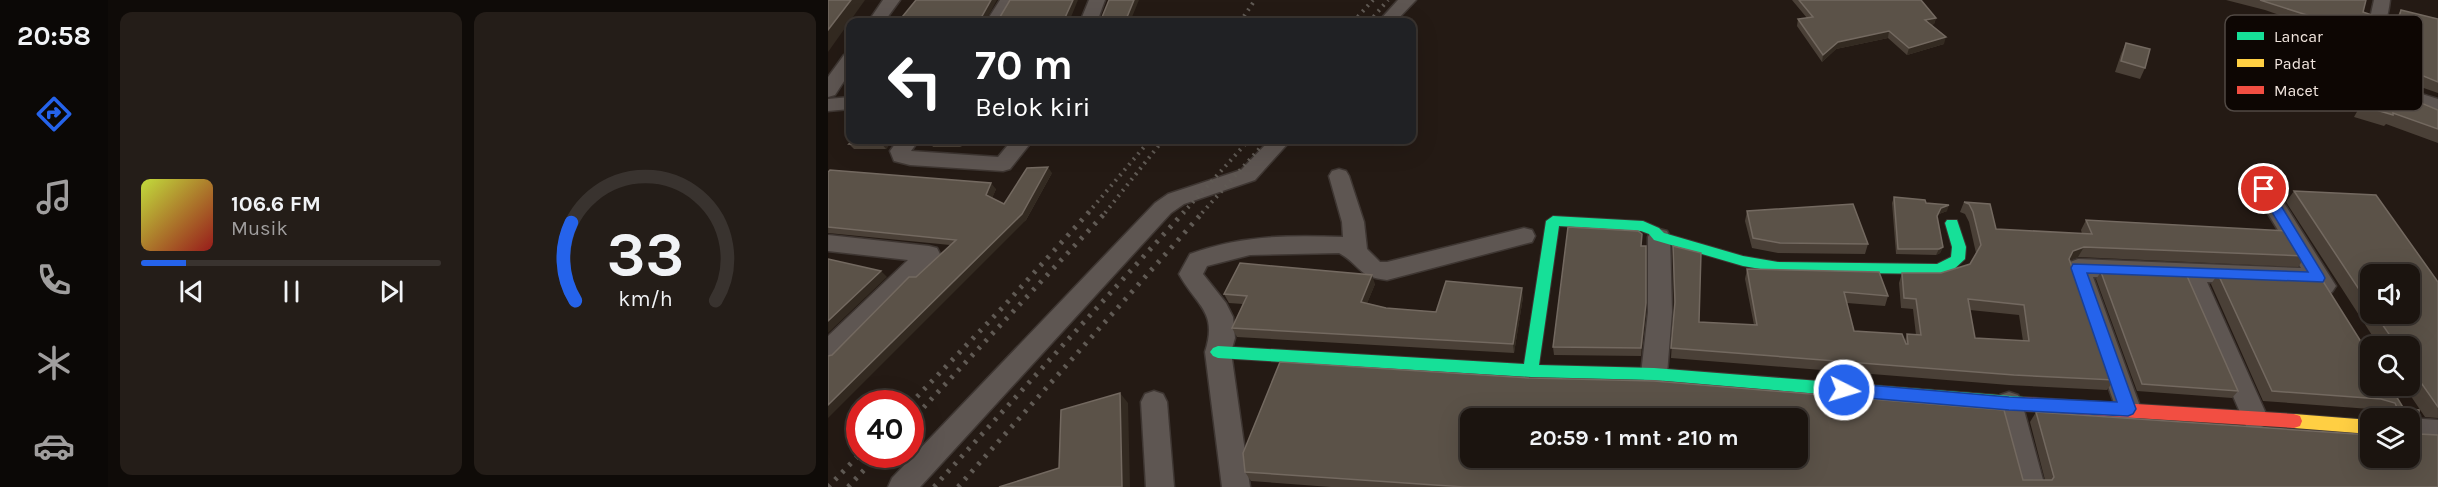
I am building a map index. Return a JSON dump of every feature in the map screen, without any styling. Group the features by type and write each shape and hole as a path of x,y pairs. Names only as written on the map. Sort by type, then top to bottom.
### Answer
{"street":[{"path":"879,18 892,0"},
{"path":"997,18 1008,0"},
{"path":"1090,18 1097,0"},
{"path":"1390,18 1408,0"},
{"path":"2382,4 2400,12"},
{"path":"828,91 846,65"},
{"path":"2423,101 2438,106"},
{"path":"828,105 846,104"},
{"path":"906,144 900,151 901,156 1003,164 1020,144"},
{"path":"902,487 1162,208 1176,199 1248,175 1277,144"},
{"path":"1339,176 1353,222 1356,252"},
{"path":"2264,189 2338,308"},
{"path":"1531,371 1553,221 1643,226 1654,231 1659,237 1743,261 1778,267 1937,269 1952,266 1958,261 1960,255 1952,224"},
{"path":"1236,487 1218,352 1225,334 1224,319 1199,289 1191,274 1198,260 1215,252 1235,248 1343,245 1356,252 1374,270 1387,271 1524,236"},
{"path":"1654,374 1660,312 1659,237"},
{"path":"828,243 929,254 828,352"},
{"path":"2128,409 2078,268 2318,278"},
{"path":"2192,274 2254,418"},
{"path":"1218,352 1531,371 1654,374 2009,404 2128,409 2360,426"},
{"path":"1154,402 1160,487"},
{"path":"2009,404 2031,487"}],"building":[{"path":"828,0 851,0 828,30"},
{"path":"916,0 991,0 981,18 901,18"},
{"path":"1010,0 1073,0 1065,18 981,18 1000,17"},
{"path":"1109,0 1134,0 1127,18 1102,18"},
{"path":"1799,0 1921,0 1936,18 1925,20 1946,37 1909,48 1889,31 1838,42 1823,55 1798,19 1813,17"},
{"path":"2260,0 2366,0 2363,12 2372,15 2307,15"},
{"path":"2401,10 2422,15 2400,15"},
{"path":"2423,15 2438,19 2438,82 2423,76"},
{"path":"2126,43 2150,49 2145,68 2121,61"},
{"path":"2423,104 2438,110 2438,129 2393,113 2393,115 2380,111 2423,111"},
{"path":"1048,167 1022,214 828,405 828,356 832,355 909,277 916,277 956,240 828,227 828,172 830,170 991,183 986,195 1004,204 1027,168"},
{"path":"2294,191 2376,195 2438,282 2438,407 2420,381 2420,336 2388,336 2382,324 2420,324 2420,264 2360,264 2360,291"},
{"path":"1894,197 1949,205 1941,208 1937,216 1943,247 1939,249 1898,249"},
{"path":"1964,202 1990,204 1996,229 2092,234 2086,220 2290,231 2306,256 2084,247 2073,251 2069,259 2114,380 2014,375 1671,348 1675,302 1673,246 1701,253 1699,322 1757,325 1747,269 1879,272 1888,296 1844,292 1854,331 1902,334 1908,344 1907,334 1921,335 1916,299 1904,298 1902,273 1941,273 1970,264 1981,245 1969,204","holes":["1968,299 2024,305 2029,341 1975,338"]},
{"path":"1853,204 1868,244 1780,243 1753,238 1747,211"},
{"path":"1568,227 1638,231 1642,234 1641,246 1646,246 1646,303 1641,348 1553,347"},
{"path":"828,259 881,271 828,321"},
{"path":"1240,263 1372,275 1361,302 1386,308 1436,312 1446,281 1522,288 1513,344 1232,328 1247,296 1224,294"},
{"path":"2101,272 2187,276 2238,391 2142,384"},
{"path":"2218,274 2321,278 2360,340 2360,396 2396,396 2403,408 2397,408 2395,403 2381,399 2272,391"},
{"path":"1280,362 1529,378 1654,381 2004,410 2023,480 2052,480 2054,477 2036,412 2360,434 2360,468 2420,468 2420,434 2438,435 2438,487 1464,487 1245,472 1243,453"},
{"path":"1120,393 1122,487 999,487 1059,468 1061,410"}],"railway":[{"path":"1243,18 1255,0"},
{"path":"1357,18 1373,0"},
{"path":"1372,18 1388,0"},
{"path":"1088,213 1147,144"},
{"path":"1105,213 1160,144"},
{"path":"1183,213 1245,144"},
{"path":"1202,213 1263,144"},
{"path":"923,390 1089,212"},
{"path":"924,407 1106,212"},
{"path":"934,487 1184,212"},
{"path":"958,487 1203,212"},
{"path":"828,487 846,468"},
{"path":"848,487 866,468"}],"traffic: fast":[{"path":"1531,371 1553,221 1643,226 1654,231 1659,237 1743,261 1778,267 1937,269 1947,267 1958,259 1959,247 1952,223"},
{"path":"1218,352 1531,371 1654,374 2024,404"}],"traffic: slow":[{"path":"2294,421 2360,426"}],"traffic: jam":[{"path":"2024,404 2294,421"}],"route":[{"path":"1844,390 2009,404 2128,409 2078,268 2318,278 2264,189"}]}
